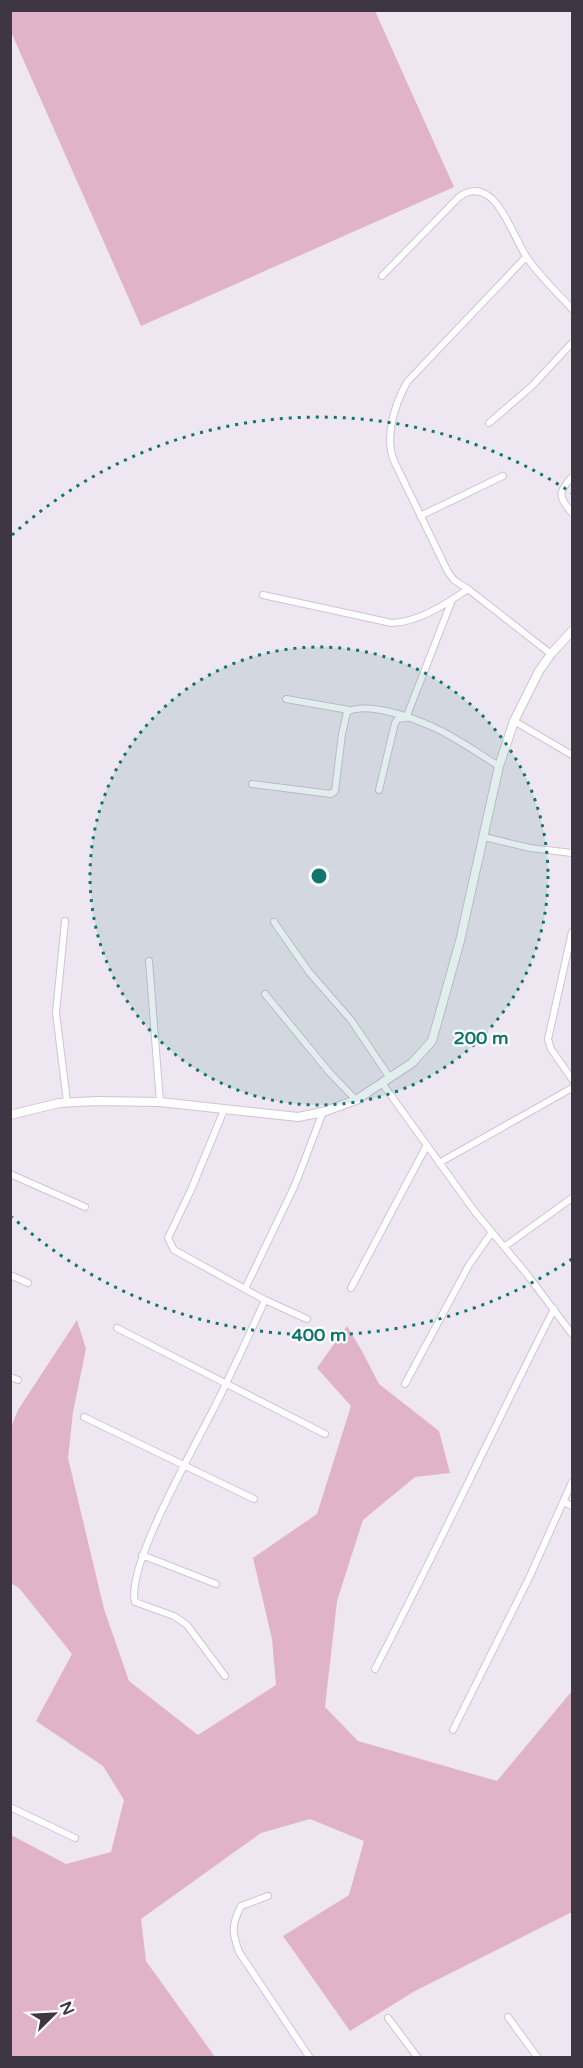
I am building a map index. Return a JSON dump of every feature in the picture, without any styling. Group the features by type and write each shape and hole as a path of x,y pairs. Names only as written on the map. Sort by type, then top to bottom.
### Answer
{"street":[{"path":"382,276 459,197 470,190 481,191 496,203 526,257 573,309"},
{"path":"526,257 407,382 399,396 391,432 390,451 420,516 454,580 551,654"},
{"path":"489,423 531,386 573,343"},
{"path":"420,516 503,476"},
{"path":"573,477 563,487 561,494 562,501 573,513"},
{"path":"263,595 392,623 403,623 452,600 468,589"},
{"path":"406,718 452,600"},
{"path":"10,1115 67,1102 160,1102 298,1117 323,1112 356,1100 412,1063 432,1041 460,941 490,801 514,721 539,671 551,654 571,636"},
{"path":"286,699 350,711"},
{"path":"252,784 331,794 335,791 342,734 347,712 353,708 380,709 434,727 499,766"},
{"path":"379,789 395,723 398,719 406,718"},
{"path":"514,721 573,755"},
{"path":"484,837 530,848 573,853"},
{"path":"65,921 56,1013 67,1102"},
{"path":"274,922 309,972 351,1020 390,1078"},
{"path":"573,932 548,1039 551,1049 573,1079"},
{"path":"149,961 160,1102"},
{"path":"266,994 356,1100"},
{"path":"382,1083 492,1232 573,1334"},
{"path":"439,1162 573,1088"},
{"path":"224,1110 191,1190 168,1238 174,1250 265,1300 307,1319"},
{"path":"245,1289 295,1185 323,1112"},
{"path":"351,1288 427,1145"},
{"path":"10,1174 85,1207"},
{"path":"504,1247 573,1198"},
{"path":"405,1384 469,1265 492,1232"},
{"path":"10,1275 28,1283"},
{"path":"225,1676 187,1625 174,1616 135,1602 136,1574 142,1555 265,1300"},
{"path":"375,1669 431,1562 490,1436 554,1309"},
{"path":"565,1324 573,1320"},
{"path":"117,1328 325,1434"},
{"path":"10,1377 18,1380"},
{"path":"84,1417 254,1499"},
{"path":"453,1730 530,1576 573,1482"},
{"path":"564,1502 573,1506"},
{"path":"142,1555 216,1584"},
{"path":"10,1807 75,1838"},
{"path":"268,1896 241,1906 232,1929 234,1937 239,1952 310,2058"},
{"path":"508,2017 538,2058"},
{"path":"387,2018 418,2058"}],"shaded area":[{"path":"10,11 375,11 454,187 141,326 11,32"},
{"path":"77,1320 86,1349 73,1412 68,1458 104,1609 129,1681 198,1735 276,1685 272,1639 253,1558 317,1514 351,1406 317,1368 347,1326 379,1384 439,1431 450,1473 415,1477 363,1520 337,1601 325,1707 358,1741 497,1781 572,1691 572,1912 415,1991 350,2031 283,1936 349,1895 364,1841 310,1819 261,1833 141,1919 146,1961 215,2057 11,2057 11,1835 66,1864 111,1852 124,1800 103,1766 36,1721 72,1654 19,1588 11,1583 11,1427 18,1410"}]}
